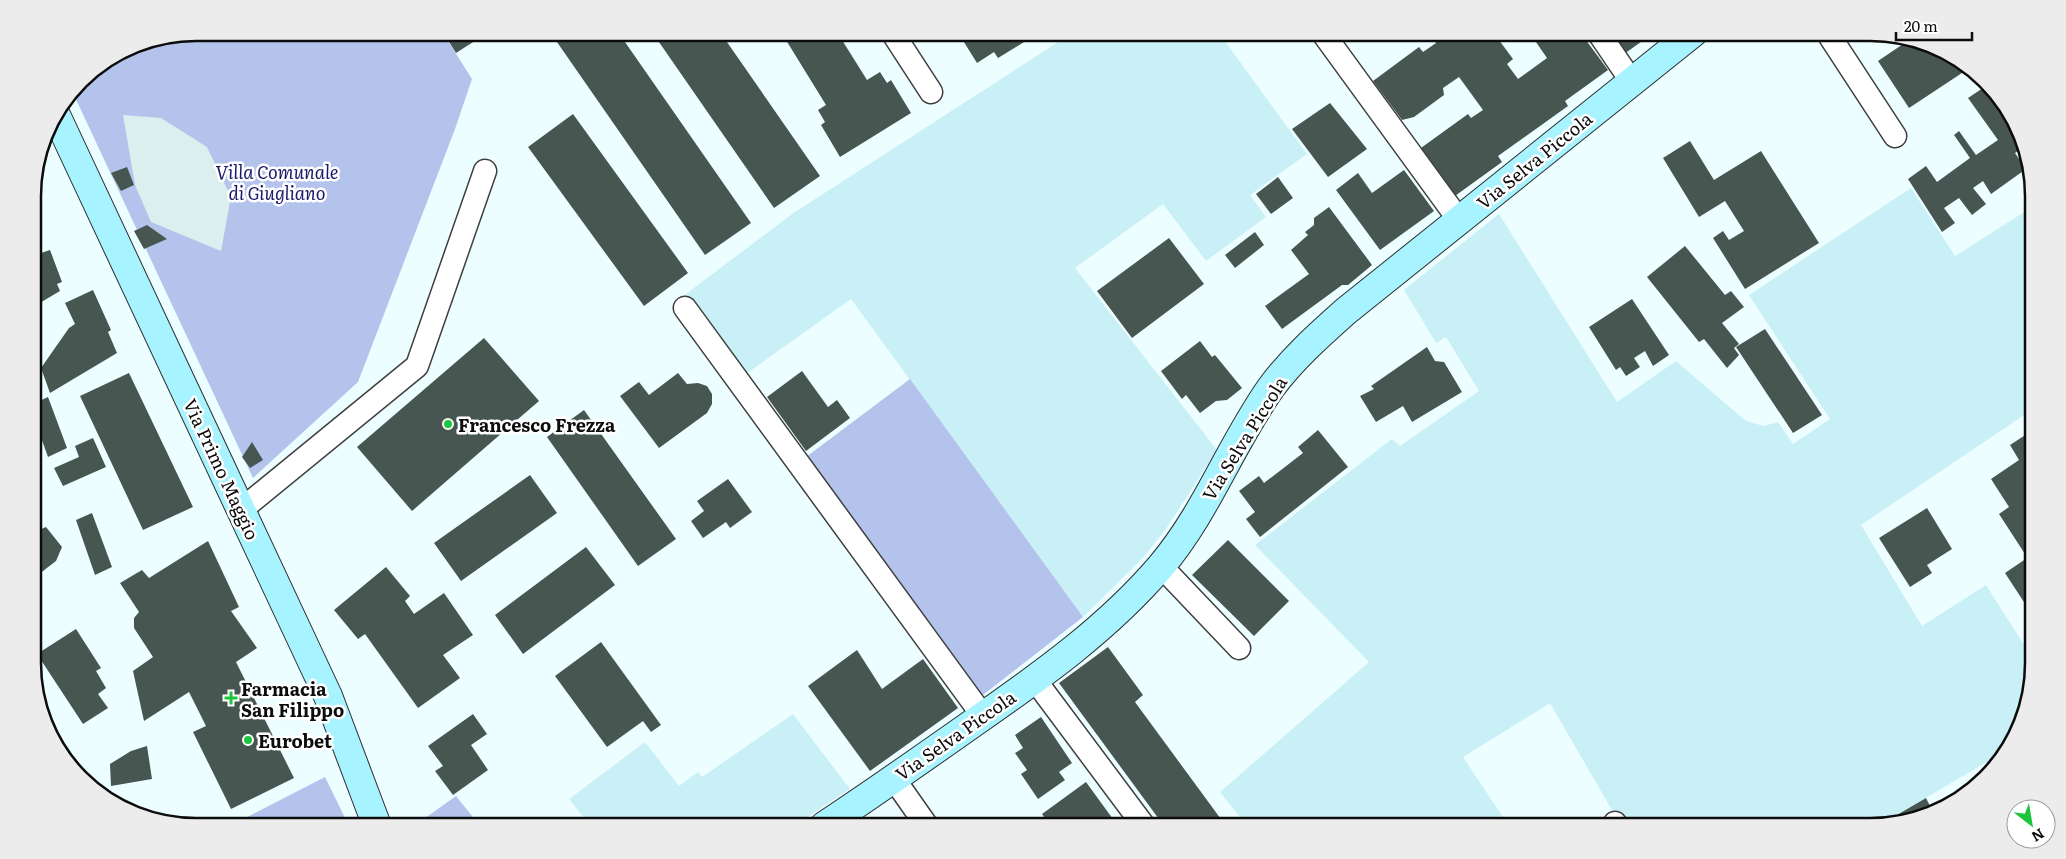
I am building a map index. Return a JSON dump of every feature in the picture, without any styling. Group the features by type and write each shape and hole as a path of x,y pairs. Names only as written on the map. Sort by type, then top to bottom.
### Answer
{"street":[{"path":"1329,41 1459,220"},
{"path":"1604,41 1632,82"},
{"name":"Via Selva Piccola","path":"836,818 1035,680 1103,625 1161,566 1201,508 1266,397 1296,358 1346,311 1683,41"},
{"path":"1833,41 1895,136"},
{"path":"898,42 931,92"},
{"name":"Via Primo Maggio","path":"60,123 328,696 374,818"},
{"path":"241,510 417,366 485,171"},
{"path":"685,308 983,716"},
{"path":"1161,566 1239,648"},
{"path":"1035,680 1138,817"},
{"path":"894,779 921,818"}],"shaded area":[{"path":"1059,41 1225,41 1307,154 1250,195 1266,217 1206,261 1163,204 1075,268 1217,450 1166,529 1142,559 1083,617 851,299 743,376 682,297 792,214"},
{"path":"123,115 161,118 207,147 231,197 221,251 151,222 135,185"},
{"path":"1911,188 1955,256 2025,211 2025,414 1861,525 1922,626 1986,585 2025,646 2023,683 2017,712 1999,749 1990,760 1896,815 1880,817 1616,817 1550,703 1463,757 1503,817 1240,817 1220,792 1369,662 1255,545 1392,439 1400,446 1479,391 1446,337 1436,343 1404,290 1499,214 1617,402 1676,361 1746,421 1764,426 1778,422 1793,444 1830,419 1749,295"},
{"path":"793,714 850,789 807,818 584,818 569,799 645,742 679,786 698,772 702,777"}],"green space":[{"name":"Villa Comunale di Giugliano","path":"186,42 449,42 472,79 455,129 358,382 253,478 76,99 102,73 119,62 137,53 166,44"},
{"path":"910,379 1083,617 979,698 806,457"},
{"path":"325,777 345,818 246,818"},
{"path":"456,796 473,818 425,818"}],"building":[{"path":"1435,41 1500,41 1513,59 1507,64 1518,79 1547,58 1535,41 1587,41 1608,70 1565,101 1568,106 1498,156 1502,162 1448,201 1414,153 1468,114 1471,118 1483,110 1459,77 1443,88 1444,95 1414,117 1402,120 1373,81 1419,47 1423,52 1436,43"},
{"path":"1615,41 1642,41 1624,54"},
{"path":"449,42 473,42 456,53"},
{"path":"557,42 625,42 751,223 705,255"},
{"path":"659,42 727,42 820,176 774,208"},
{"path":"787,42 843,42 867,80 880,72 887,83 891,80 911,113 840,157 821,125 825,122 818,110 826,105"},
{"path":"964,42 1025,42 998,58 994,52 977,63"},
{"path":"1902,45 1938,57 1963,72 1909,108 1878,61"},
{"path":"1981,89 1999,110 2013,137 2018,151 2015,153 2020,160 2022,172 1991,194 1983,181 1973,188 1986,204 1972,215 1959,198 1944,208 1955,223 1942,232 1908,179 1926,166 1937,182 1970,158 1954,135 1959,131 1976,155 1998,140 1968,98"},
{"path":"1330,103 1367,149 1328,177 1292,129"},
{"path":"573,114 688,273 644,306 528,147"},
{"path":"1690,141 1714,180 1761,151 1819,243 1745,289 1713,238 1723,231 1729,240 1744,231 1725,201 1699,217 1663,158"},
{"path":"127,167 134,185 121,191 111,173"},
{"path":"1404,170 1434,211 1380,250 1336,190 1358,173 1372,193"},
{"path":"1278,177 1293,198 1271,214 1256,194"},
{"path":"1329,207 1372,265 1348,285 1342,285 1282,329 1265,306 1309,274 1291,250 1308,235 1305,232 1314,225 1314,218"},
{"path":"147,225 167,239 144,249 134,231"},
{"path":"1255,232 1264,245 1235,268 1225,255"},
{"path":"1169,238 1204,284 1132,338 1097,291"},
{"path":"1685,246 1725,295 1731,291 1744,307 1722,323 1739,344 1734,348 1739,355 1727,368 1704,339 1699,342 1647,277"},
{"path":"50,250 62,282 57,284 60,291 42,302 42,253"},
{"path":"93,290 111,330 108,332 117,353 50,393 42,367 69,328 75,324 65,303"},
{"path":"1632,299 1669,355 1653,366 1645,351 1634,358 1640,367 1626,376 1620,367 1616,370 1589,327"},
{"path":"1765,329 1822,415 1793,433 1736,347"},
{"name":"Francesco Frezza","path":"484,338 539,401 412,511 357,447"},
{"path":"1200,341 1212,357 1215,355 1242,388 1227,400 1216,401 1200,413 1186,395 1182,399 1161,371"},
{"path":"1427,347 1435,361 1444,362 1462,392 1412,422 1403,406 1376,422 1360,396 1374,389 1371,386"},
{"path":"802,371 828,407 837,400 850,418 806,451 767,397"},
{"path":"129,373 193,507 143,530 80,396"},
{"path":"678,373 687,384 698,383 707,386 712,394 712,404 707,413 659,448 620,396 639,382 649,395"},
{"path":"48,397 67,448 48,457 41,439 42,400"},
{"path":"584,410 676,539 638,566 547,437"},
{"path":"1318,430 1348,467 1260,537 1246,519 1255,512 1239,491 1259,476 1264,483 1303,453 1298,447"},
{"path":"2025,435 2025,554 1999,514 2009,507 1991,479 2019,460 2010,445"},
{"path":"93,438 106,467 63,486 54,468 79,457 75,446"},
{"path":"252,442 263,460 250,468 242,457"},
{"path":"530,475 557,513 461,581 434,543"},
{"path":"728,479 752,512 730,528 726,522 703,538 691,521 704,511 697,501"},
{"path":"1927,508 1952,549 1927,565 1932,573 1910,587 1879,538"},
{"path":"92,513 112,567 95,575 76,520"},
{"path":"46,527 62,547 56,561 41,572 41,529"},
{"path":"1228,540 1289,601 1254,636 1192,575"},
{"path":"208,541 239,607 231,611 257,648 236,662 294,778 231,809 193,732 206,726 189,692 144,721 133,671 153,657 134,628 134,618 139,612 120,583 142,570 149,578"},
{"path":"586,547 615,585 523,654 495,615"},
{"path":"2025,559 2025,604 2005,573"},
{"path":"386,567 410,596 405,601 414,614 444,593 473,635 443,655 460,678 418,708 365,634 358,639 334,610"},
{"path":"76,629 101,668 96,671 106,688 98,694 108,708 83,724 41,660 41,651"},
{"path":"601,642 661,725 651,732 643,721 607,747 555,676"},
{"path":"1108,647 1143,695 1135,702 1220,817 1158,817 1059,683"},
{"path":"857,650 882,689 923,659 958,708 870,771 808,686"},
{"path":"473,714 487,734 471,745 488,770 453,795 435,771 443,766 428,746"},
{"path":"1041,717 1072,763 1059,772 1065,780 1038,799 1021,774 1027,770 1015,753 1023,748 1015,735"},
{"path":"147,746 152,779 111,786 110,764 131,751"},
{"path":"1086,782 1112,817 1044,817 1042,814"},
{"path":"1926,798 1930,806 1900,815 1896,815"}],"place":[{"name":"Francesco Frezza","path":"448,424"},
{"name":"Farmacia San Filippo","path":"231,698"},
{"name":"Eurobet","path":"248,740"}]}
